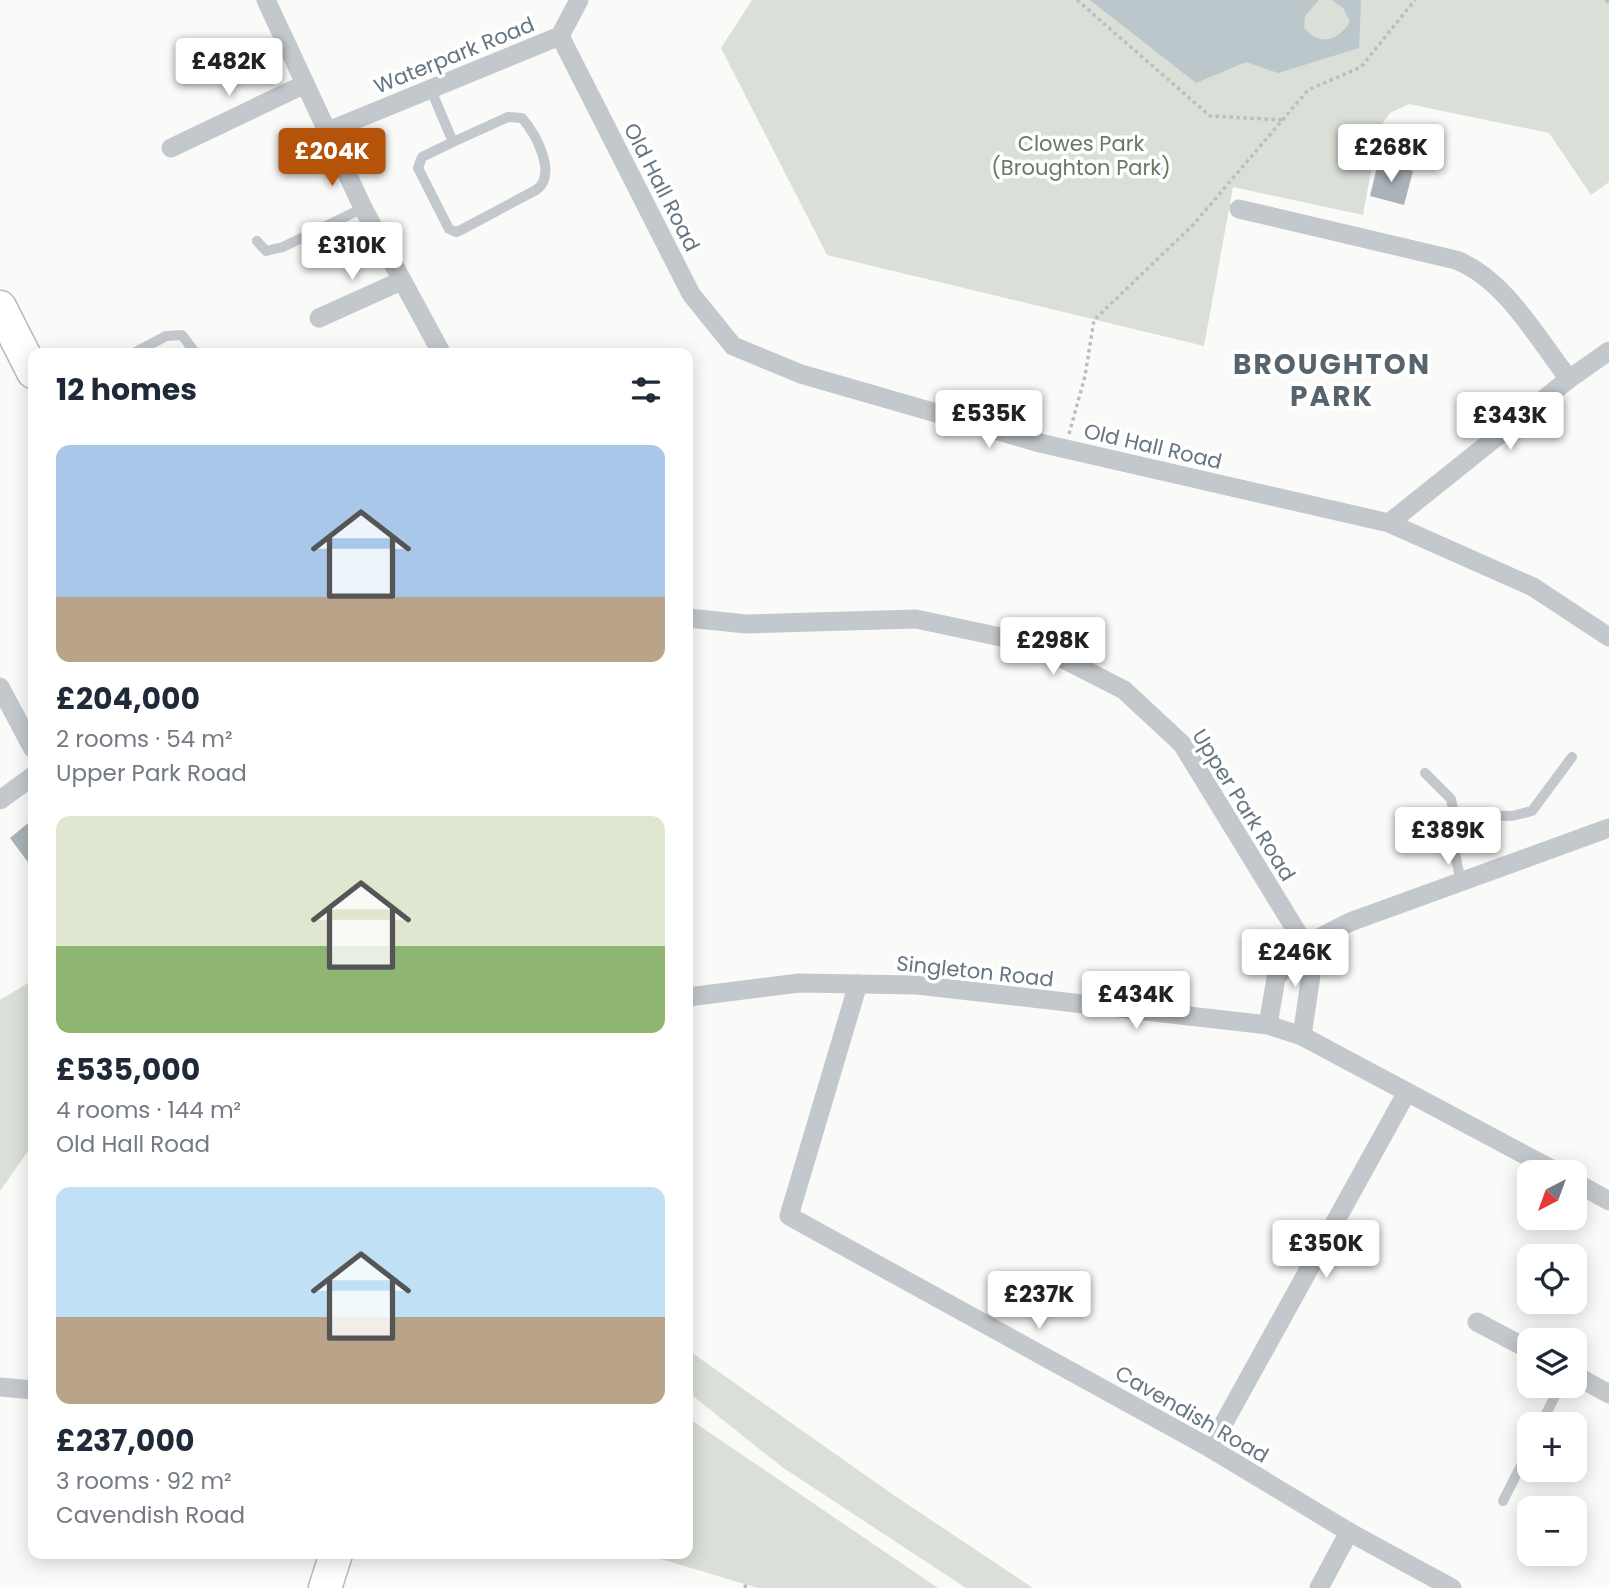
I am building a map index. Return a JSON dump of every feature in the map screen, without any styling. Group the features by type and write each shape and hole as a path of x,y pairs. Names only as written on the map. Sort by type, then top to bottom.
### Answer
{"main road":[{"path":"0,307 28,362"},
{"path":"325,1588 334,1559"}],"street":[{"path":"266,0 363,208 439,348"},
{"name":"Waterpark Road","path":"328,131 560,36 579,0"},
{"name":"Old Hall Road","path":"560,36 691,294 733,346 801,374 1064,449 1389,523 1533,587 1609,637"},
{"path":"171,148 305,83"},
{"path":"1239,209 1456,260 1475,267 1493,282 1569,379"},
{"path":"319,318 401,281"},
{"path":"1389,523 1569,379 1609,351"},
{"name":"Upper Park Road","path":"693,619 747,624 916,619 1034,644 1124,690 1182,744 1305,945 1311,975 1302,1036"},
{"path":"0,687 28,740"},
{"path":"0,800 28,780"},
{"path":"1268,1025 1276,978 1305,945 1350,922 1609,828"},
{"name":"Singleton Road","path":"693,996 799,983 917,985 1268,1025 1302,1036 1534,1160"},
{"name":"Cavendish Road","path":"858,984 789,1216 1210,1448 1349,1532 1452,1588"},
{"path":"1210,1448 1407,1092"},
{"path":"1587,1188 1609,1200"},
{"path":"1477,1322 1517,1343"},
{"path":"1587,1382 1609,1394"},
{"path":"0,1387 28,1390"},
{"path":"1319,1588 1349,1532"}],"lane":[{"path":"430,90 453,142"},
{"path":"508,117 522,118 546,167 545,181 536,190 453,232 445,225 418,164 422,157 453,142 508,117"},
{"path":"257,241 266,251 283,247 363,208"},
{"path":"143,348 166,336 182,335 192,348"},
{"path":"1456,824 1471,815 1512,816 1532,811 1572,757"},
{"path":"1425,773 1451,799 1456,824 1453,844 1461,883"},
{"path":"1503,1501 1517,1474"}],"path":[{"path":"1077,0 1210,116 1283,120"},
{"path":"1064,449 1085,376 1094,320 1193,225 1308,90 1361,67 1415,0"},
{"path":"744,1588 746,1582"}],"green space":[{"name":"Clowes Park (Broughton Park)","path":"752,0 1609,0 1609,182 1591,195 1549,133 1409,104 1390,113 1379,128 1363,215 1233,187 1204,346 827,255 721,48"},
{"path":"28,983 28,1151 0,1191 0,1000"},
{"path":"693,1354 892,1494 1033,1588 966,1588 782,1467 693,1396"},
{"path":"693,1421 938,1588 758,1588 661,1559 693,1559"}],"shaded area":[{"path":"1090,0 1319,0 1305,16 1304,27 1316,37 1328,39 1340,34 1350,22 1343,8 1332,0 1361,0 1359,48 1278,73 1246,62 1196,83"}],"building":[{"path":"1378,163 1413,171 1404,205 1370,196"},
{"path":"28,823 28,862 10,838"}],"district":[{"name":"BROUGHTON PARK","path":"1332,380"}]}
